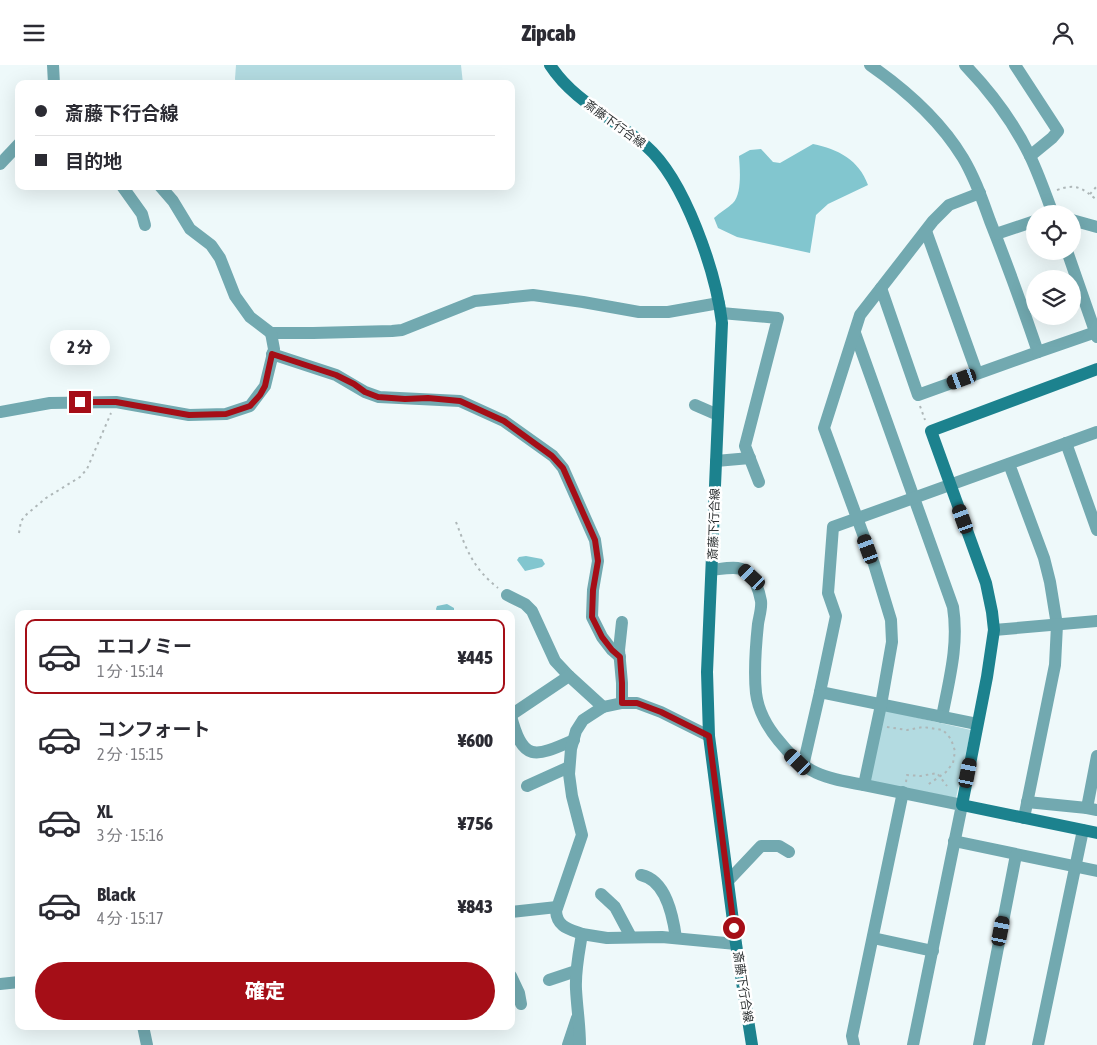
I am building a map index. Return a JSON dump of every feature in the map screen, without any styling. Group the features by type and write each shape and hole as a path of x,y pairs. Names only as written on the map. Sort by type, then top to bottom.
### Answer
{"main road":[{"name":"斎藤下行合線","path":"550,65 577,95 646,146 665,166 681,194 694,223 712,274 720,308 722,323 707,672 709,736 736,944 752,1045"},
{"path":"1097,369 931,431 986,583 994,630 987,677 962,805 1097,833"}],"street":[{"path":"53,65 54,80"},
{"path":"870,65 901,87 943,131 963,159 980,193 996,234 1038,352"},
{"path":"965,65 1006,116 1030,156 1049,205"},
{"path":"1015,65 1058,131 1030,156"},
{"path":"0,164 15,148"},
{"path":"125,190 142,214 146,225"},
{"path":"163,190 173,201 190,229 211,245 220,258 235,296 250,317 271,333 402,330 475,301 533,295 639,313 720,308 778,318 745,446 759,482"},
{"path":"864,785 882,705 892,642 891,620 857,518 824,428 860,315 933,221 949,205 980,193"},
{"path":"1081,223 1097,227"},
{"path":"996,234 1026,224"},
{"path":"926,231 977,373"},
{"path":"881,287 918,395 1096,331 1070,260"},
{"path":"0,412 50,403 116,402 189,415 226,414 250,406 265,386 274,349 271,333"},
{"path":"855,333 950,595 955,623 955,649 942,717"},
{"path":"272,354 336,375 365,392 378,397 460,401 504,421 552,456 563,468 595,540 598,561 593,590 592,617 602,637 620,657"},
{"path":"695,405 718,415"},
{"path":"803,766 836,616 828,593 833,527 1097,432"},
{"path":"1066,443 1097,530"},
{"path":"716,461 750,458"},
{"path":"1009,464 1044,558 1057,625 1055,665 1024,817"},
{"path":"712,570 737,568 744,570 757,585 761,603 758,625 756,692 759,707 776,737 790,754 803,766 819,775 864,785 906,789 962,805 917,1044"},
{"path":"507,595 525,604 532,611 555,661 604,707"},
{"path":"994,630 1097,621"},
{"path":"622,622 620,657 622,703"},
{"path":"515,712 569,676"},
{"path":"820,692 977,724"},
{"path":"709,736 661,712 637,703 622,703 604,707 583,720 576,731 569,767 572,796 582,835 557,907 557,918 564,927 582,934 607,938 676,938 736,944"},
{"path":"515,730 522,746 530,752 537,754 574,740"},
{"path":"1027,802 1092,809 1097,756"},
{"path":"527,786 569,767"},
{"path":"854,1045 852,1036 906,789"},
{"path":"1038,1045 1083,830"},
{"path":"954,841 1016,855 1076,865 1097,871"},
{"path":"728,881 761,846 779,846 789,852"},
{"path":"979,1045 1016,855"},
{"path":"641,875 654,880 664,896 673,917 676,938"},
{"path":"601,894 615,907 631,937"},
{"path":"515,912 557,907"},
{"path":"580,1045 576,971 582,934"},
{"path":"872,938 933,951"},
{"path":"549,980 576,971"},
{"path":"0,984 15,982"},
{"path":"515,984 521,1004"},
{"path":"568,1045 579,1011"},
{"path":"144,1030 147,1045"}],"path":[{"path":"1045,194 1067,186 1075,186 1086,190 1097,200"},
{"path":"1090,194 1097,186"},
{"path":"918,395 928,428 931,431"},
{"path":"19,533 21,521 27,514 46,498 80,477 87,469 116,402"},
{"path":"456,522 468,554 474,564 507,595"},
{"path":"877,725 907,730 923,727 943,730 951,739 955,757 950,768 924,787"},
{"path":"906,789 907,775 921,776 937,773 947,786"}],"shaded area":[{"path":"236,65 461,65 463,80 235,80"},
{"path":"813,144 831,149 853,162 864,176 868,185 828,204 816,215 810,253 737,237 718,228 714,218 733,203 738,194 740,181 739,156 750,150 761,149 773,162 780,163"},
{"path":"526,556 542,559 545,564 542,567 525,571 517,560 519,557"},
{"path":"447,604 454,608 454,610 436,610 437,606"},
{"path":"884,710 971,730 956,798 870,781"}],"route":[{"path":"80,402 116,402 189,415 226,414 250,406 260,395 265,386 272,354 336,375 365,392 378,397 460,401 504,421 552,456 563,468 595,540 598,561 593,590 592,617 602,637 620,657 622,703 637,703 661,712 709,736 734,928"}]}
